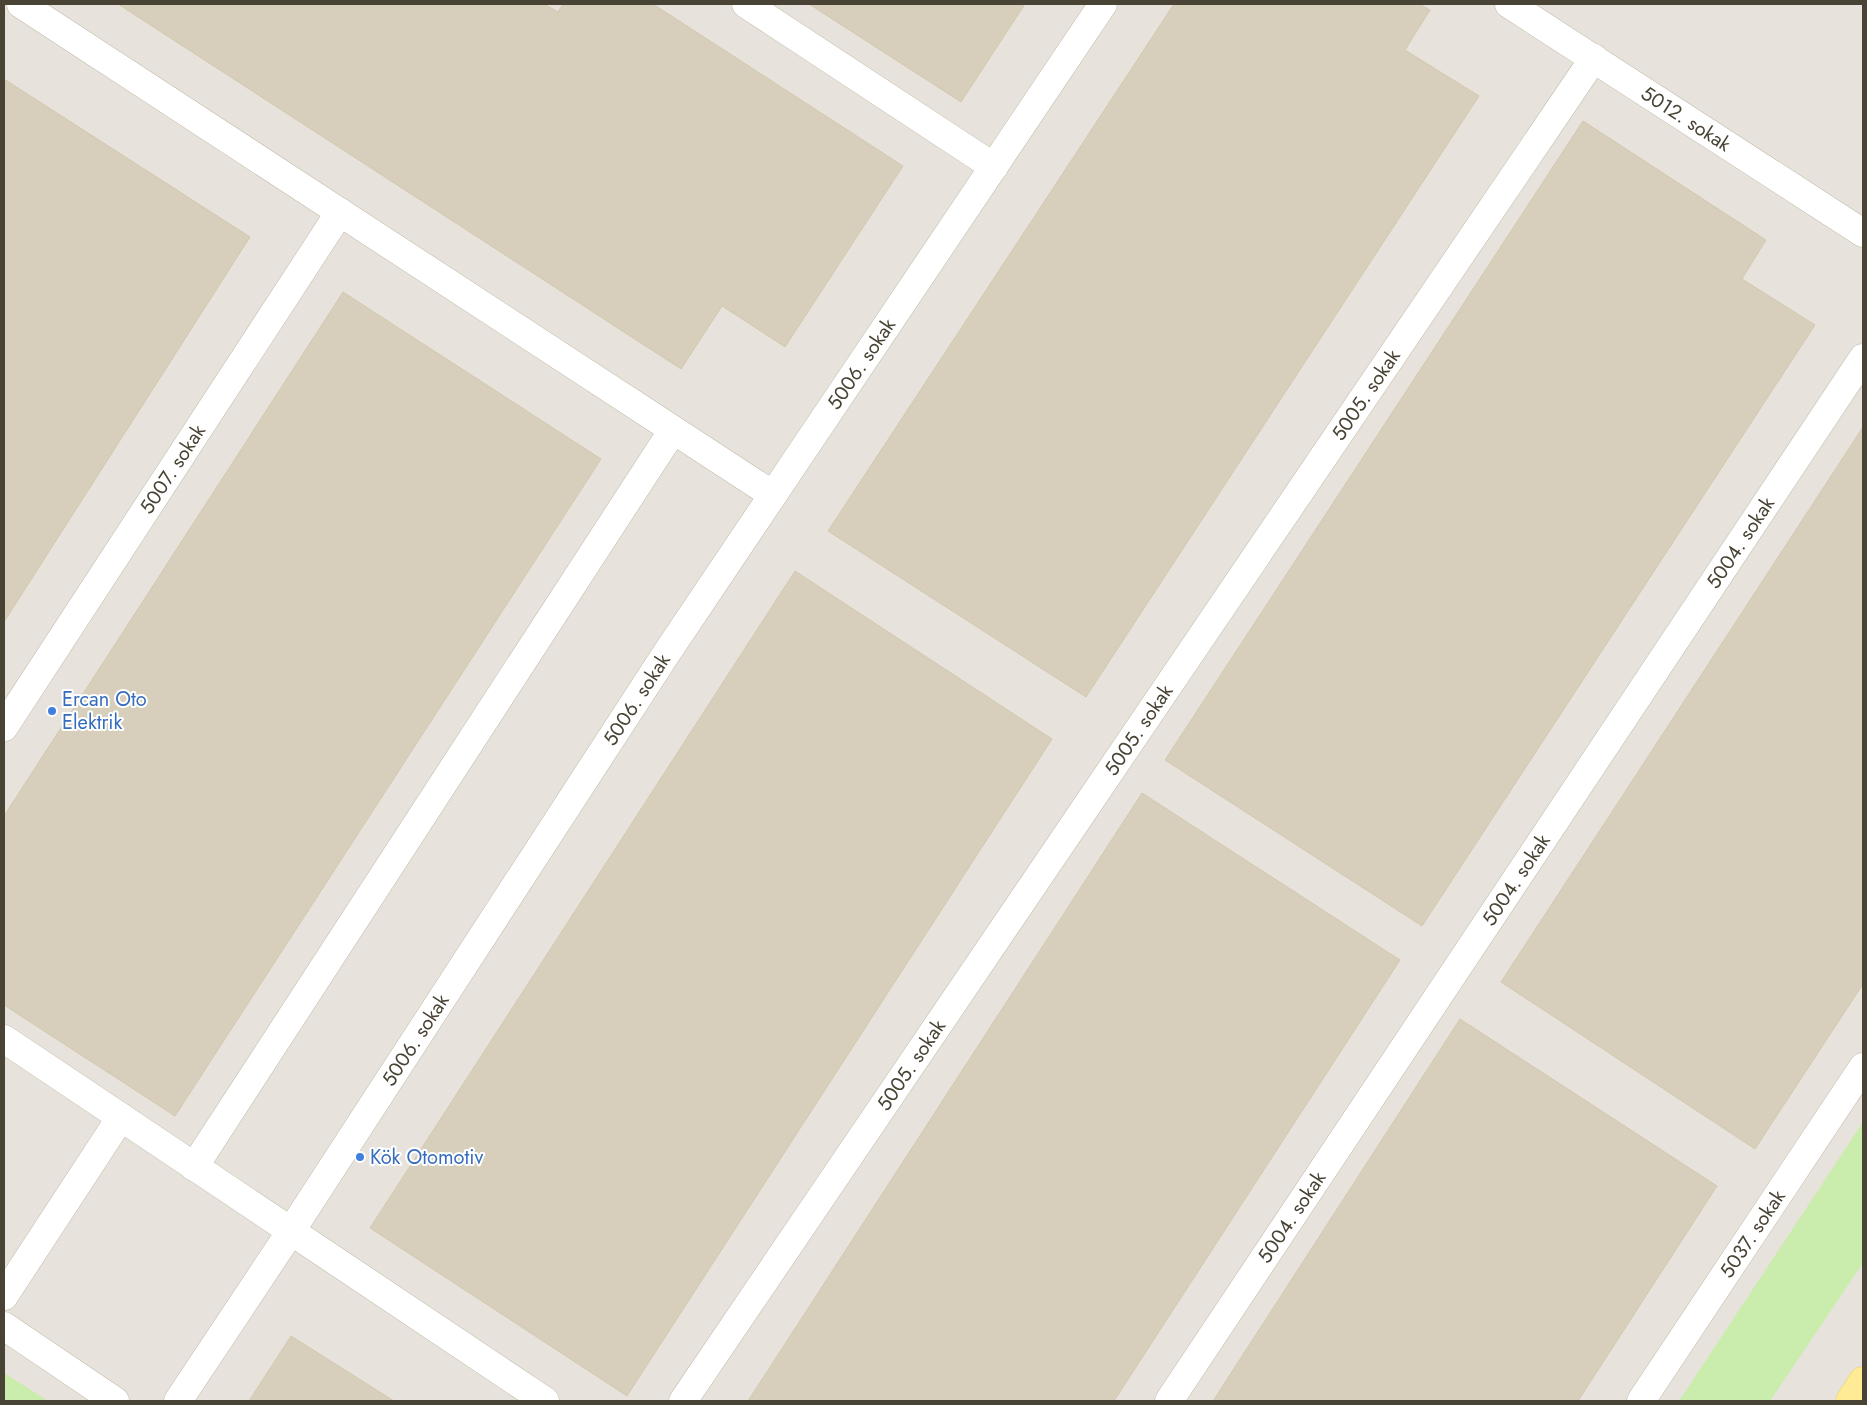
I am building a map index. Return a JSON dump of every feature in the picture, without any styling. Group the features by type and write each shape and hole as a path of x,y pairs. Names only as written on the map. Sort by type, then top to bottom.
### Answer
{"main road":[{"path":"1850,1401 1863,1381"}],"street":[{"path":"21,4 772,495"},
{"path":"746,4 994,166"},
{"name":"5006. sokak","path":"178,1401 291,1231 666,654 1103,4"},
{"name":"5012. sokak","path":"1509,4 1863,233"},
{"name":"5005. sokak","path":"683,1401 1594,58"},
{"name":"5007. sokak","path":"4,727 340,212"},
{"name":"5004. sokak","path":"1169,1401 1863,358"},
{"path":"194,1167 673,430"},
{"path":"4,1039 545,1401"},
{"name":"5037. sokak","path":"1642,1401 1863,1067"},
{"path":"4,1296 121,1117"},
{"path":"4,1326 115,1401"}],"shaded area":[{"path":"4,4 1863,4 1863,1401 4,1401"}],"green space":[{"path":"1863,1122 1863,1263 1770,1401 1679,1401"},
{"path":"4,1373 48,1401 4,1401"}],"building":[{"path":"118,4 544,4 558,12 563,4 653,4 903,166 785,347 722,306 681,369"},
{"path":"809,4 1025,4 961,102"},
{"path":"1174,4 1419,4 1430,10 1405,50 1479,96 1086,697 828,531"},
{"path":"4,79 250,237 4,622"},
{"path":"1583,121 1766,240 1742,279 1815,325 1422,926 1165,760"},
{"path":"343,292 601,459 175,1116 4,1005 4,816"},
{"path":"1863,427 1863,984 1755,1149 1501,982"},
{"path":"795,571 1052,739 627,1396 370,1228"},
{"path":"1142,793 1400,960 1114,1401 748,1401"},
{"path":"1460,1019 1717,1186 1578,1401 1213,1401"},
{"path":"291,1336 394,1401 249,1401"}],"place":[{"name":"Ercan Oto Elektrik","path":"52,711"},
{"name":"Kök Otomotiv","path":"360,1157"}]}
